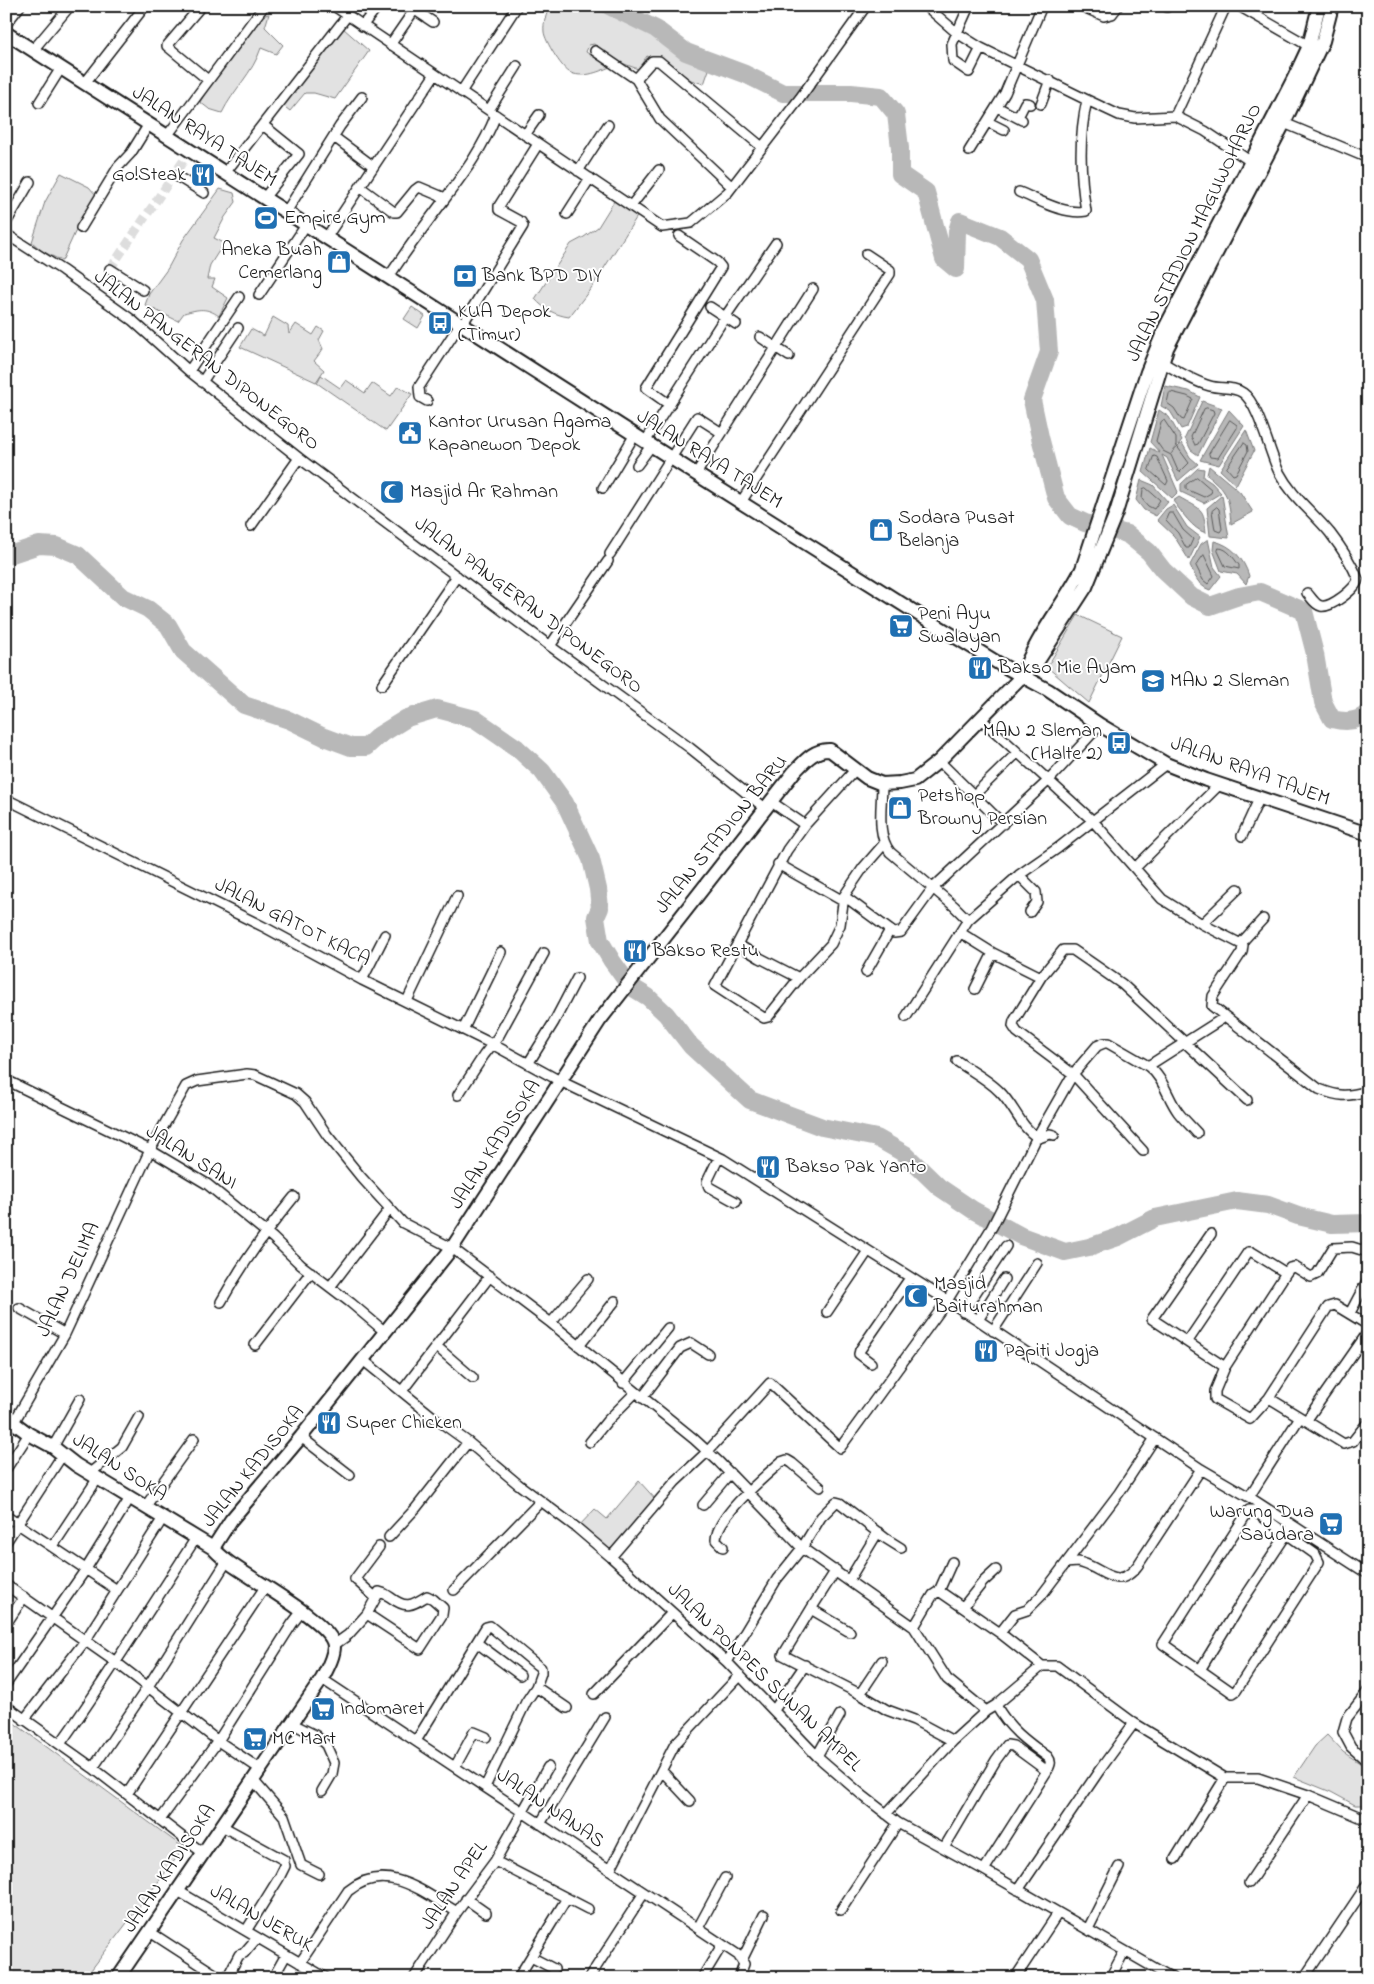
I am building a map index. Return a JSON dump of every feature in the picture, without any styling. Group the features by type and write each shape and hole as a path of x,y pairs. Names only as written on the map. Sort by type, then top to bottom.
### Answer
{"main road":[{"name":"JALAN STADION MAGUWOHARJO","path":"1098,543 1116,513 1162,362 1309,46 1319,6"},
{"name":"JALAN STADION MAGUWOHARJO","path":"1022,676 1036,664 1074,595 1093,574 1102,509 1146,372 1180,296 1255,164 1284,123 1323,42 1332,6"},
{"name":"JALAN RAYA TAJEM","path":"6,33 671,459 918,614 998,663 1048,690 1100,725 1166,764 1259,799 1368,834"},
{"path":"882,784 915,780 939,761 1022,676"},
{"name":"JALAN STADION BARU","path":"560,1081 621,992 794,772 807,759 823,750 833,752 866,778 882,784"},
{"name":"JALAN KADISOKA","path":"118,1978 322,1679 332,1655 334,1645 325,1632 302,1611 226,1561 213,1548 231,1520 301,1437 452,1248 560,1081"},
{"name":"JALAN SOKA","path":"10,1420 130,1498 213,1548"}],"street":[{"path":"6,24 20,6"},
{"path":"33,50 70,6"},
{"path":"85,83 145,6"},
{"path":"201,6 167,46 208,80"},
{"path":"167,136 264,6"},
{"path":"334,6 662,227 691,223 700,218 732,187 806,90 866,6"},
{"path":"362,26 378,6"},
{"path":"461,92 517,6"},
{"path":"926,6 957,33 981,48 1050,80 1087,100 1119,115 1135,118 1175,116 1205,131 1255,164"},
{"path":"969,6 952,47 954,63 969,72 981,48"},
{"path":"969,151 997,106 1042,6"},
{"path":"1081,6 1104,16 1112,14 1118,6"},
{"path":"1175,116 1226,6"},
{"path":"1240,6 1309,46"},
{"path":"390,45 416,8 433,22"},
{"path":"225,173 348,16"},
{"path":"595,51 636,79 660,119 732,187"},
{"path":"636,79 652,61 659,61 762,147"},
{"path":"388,278 477,155 488,135 492,113 517,66"},
{"path":"39,103 61,68"},
{"path":"326,238 435,74"},
{"path":"1041,104 1050,80"},
{"path":"286,212 362,97"},
{"path":"1019,192 1062,209 1078,212 1086,211 1082,170 1083,126 1087,100"},
{"path":"997,106 1020,118 1025,103 1030,104"},
{"path":"525,135 539,115"},
{"path":"988,122 1004,130"},
{"path":"1284,123 1368,158"},
{"path":"81,228 118,167 131,153 149,124"},
{"path":"263,125 299,154 264,198"},
{"path":"578,171 608,125"},
{"path":"334,137 374,166"},
{"path":"427,401 420,397 418,387 461,324 523,226 521,222 499,210 499,206 538,144"},
{"path":"631,206 659,170"},
{"path":"175,175 204,193"},
{"path":"567,214 590,178"},
{"path":"6,223 30,182"},
{"path":"360,187 394,212 397,212 419,187 445,198"},
{"path":"259,295 306,225"},
{"name":"JALAN PANGERAN DIPONEGORO","path":"6,234 62,270 132,320 202,382 299,458 550,646 768,805 805,825"},
{"path":"670,405 646,388 721,268 717,262 679,236"},
{"path":"603,488 644,441 670,405 725,316 776,243"},
{"path":"740,502 890,274 890,270 866,254"},
{"path":"110,269 142,290"},
{"path":"696,474 813,289"},
{"path":"189,371 239,297"},
{"path":"710,307 736,324"},
{"path":"202,382 238,328"},
{"path":"760,337 789,356"},
{"path":"1162,362 1209,386 1232,389 1242,392 1246,396 1257,416 1284,480 1298,500 1330,534 1358,579 1358,584 1351,591 1325,606 1315,603 1307,593"},
{"path":"550,646 609,557 697,417 722,433"},
{"path":"637,465 644,441"},
{"path":"250,526 299,458"},
{"path":"382,686 457,576"},
{"path":"981,719 1094,821 1162,899 1202,924 1244,946 1212,999 1212,1006 1319,1089 1335,1096 1349,1096 1368,1091"},
{"path":"778,864 843,899 894,933 901,932 933,888 1049,780 1100,725"},
{"path":"974,795 1017,753"},
{"path":"939,761 1003,824"},
{"path":"906,1017 968,920 1019,876 1094,821 1166,764"},
{"path":"855,770 805,825 778,864 715,986 764,1018 769,1016 799,978 835,938 840,925 843,899 863,868 884,844"},
{"path":"882,784 882,834 884,844 890,852 968,920"},
{"path":"1135,868 1219,785"},
{"name":"JALAN GATOT KACA","path":"6,799 266,928 362,980 492,1044 560,1081 720,1157 978,1320 1201,1469 1249,1497 1290,1529"},
{"path":"1242,836 1259,799"},
{"path":"1019,876 1036,892 1037,902 1030,912"},
{"path":"1202,924 1238,889"},
{"path":"407,1001 456,896"},
{"path":"1241,943 1262,920"},
{"path":"866,972 890,930"},
{"path":"961,933 993,953 1041,976"},
{"path":"362,980 385,935"},
{"path":"737,944 799,978"},
{"path":"1143,1151 1073,1074 1017,1032 1013,1026 1014,1020 1041,976 1062,950 1070,949 1122,984 1247,1100"},
{"path":"463,1030 501,952"},
{"path":"458,1095 492,1044 544,953"},
{"path":"975,989 993,953"},
{"path":"528,1064 554,1022 577,978"},
{"path":"1148,1066 1225,1017"},
{"path":"610,1557 675,1482 707,1452 771,1383 840,1448 947,1302 992,1227 1037,1138 1073,1074 1097,1046 1104,1043 1116,1047 1148,1066 1165,1085 1179,1114 1198,1132"},
{"path":"957,1062 1000,1092 1026,1129 1037,1138"},
{"name":"JALAN DELIMA","path":"10,1420 65,1334 150,1150 186,1086 197,1081 250,1074 296,1094 305,1102 327,1135 389,1210"},
{"name":"JALAN SANI","path":"6,1080 150,1150 207,1184 384,1331"},
{"path":"1037,1138 1050,1134 1054,1135"},
{"path":"720,1157 707,1182 710,1187 736,1202"},
{"path":"221,1302 240,1269 294,1197"},
{"path":"330,1287 389,1210 411,1228 452,1248 551,1323 694,1439 748,1491 802,1548 836,1570 914,1627 947,1678 986,1711"},
{"path":"1211,1234 1152,1319 1225,1367"},
{"path":"963,1312 1006,1246"},
{"path":"1368,1252 1352,1247 1336,1247 1331,1249 1315,1276 1311,1277 1295,1267 1290,1268 1225,1367 1215,1391 1215,1399 1250,1419 1269,1398 1328,1307 1335,1305 1368,1325"},
{"path":"827,1312 868,1251"},
{"path":"1188,1341 1248,1252 1252,1252 1286,1274"},
{"path":"993,1331 1037,1263"},
{"path":"255,1345 311,1272"},
{"path":"402,1391 490,1276"},
{"path":"871,1363 859,1354 860,1350 910,1278"},
{"path":"551,1323 588,1279"},
{"path":"978,1320 1004,1279"},
{"path":"1350,1313 1368,1279"},
{"path":"578,1346 615,1301"},
{"path":"19,1308 65,1334"},
{"path":"623,1383 668,1328"},
{"path":"1249,1497 1303,1419 1368,1332"},
{"path":"590,1442 607,1421 639,1395 680,1348 691,1343 708,1354"},
{"path":"436,1346 473,1378"},
{"name":"JALAN PONPES SUNAN AMPEL","path":"363,1360 577,1528 727,1662 817,1756 886,1814 898,1823 1088,1929 1124,1952 1171,1978"},
{"path":"1269,1398 1338,1441 1347,1444 1353,1441 1368,1422"},
{"path":"6,1542 58,1451 80,1400"},
{"path":"53,1546 94,1475 122,1447 139,1416"},
{"path":"6,1469 29,1434"},
{"path":"301,1437 350,1475"},
{"path":"1000,1633 1015,1614 1027,1610 1041,1596 1123,1487 1154,1438"},
{"path":"146,1507 194,1439"},
{"path":"389,1537 416,1508 468,1442"},
{"path":"724,1547 716,1540 718,1528 748,1491 781,1462 787,1460 820,1487"},
{"path":"1066,1563 1078,1562 1118,1579 1126,1577 1138,1565 1201,1469"},
{"path":"703,1505 730,1473"},
{"path":"6,1684 86,1569 130,1498"},
{"path":"454,1590 541,1501"},
{"path":"727,1662 777,1579 802,1548 821,1517 836,1502 901,1548"},
{"path":"1290,1529 1315,1554 1319,1562 1233,1693 1162,1644 1249,1510 1253,1510 1290,1529 1368,1574"},
{"path":"6,1516 117,1590"},
{"path":"24,1720 85,1641 163,1518"},
{"path":"1200,1670 1290,1529"},
{"path":"849,1580 878,1532"},
{"path":"60,1744 117,1663 196,1538"},
{"path":"375,1597 355,1579 378,1547"},
{"path":"93,1768 147,1688 226,1561"},
{"path":"914,1627 933,1595 939,1591 952,1562"},
{"path":"836,1570 783,1655 860,1694 887,1710 914,1720 953,1741"},
{"path":"963,1607 983,1582 996,1570"},
{"path":"6,1584 117,1663 218,1741 260,1769"},
{"path":"127,1794 265,1587"},
{"path":"939,1591 1000,1633 1042,1666 1057,1666 1134,1723 1225,1778 1258,1778 1308,1795 1360,1817 1368,1816"},
{"path":"334,1645 348,1635 367,1614 378,1593 383,1593 399,1604 407,1606 427,1596 443,1608 442,1615 420,1649 367,1614"},
{"path":"6,1624 24,1597"},
{"path":"812,1609 850,1632"},
{"path":"160,1820 218,1741 302,1611"},
{"path":"594,1694 672,1613"},
{"path":"416,1741 486,1626 490,1626 540,1668 541,1673 536,1687 526,1702 485,1787"},
{"path":"477,1643 520,1675"},
{"path":"860,1694 882,1661"},
{"path":"774,1710 805,1665"},
{"path":"886,1814 953,1741 986,1711 996,1705 1042,1666"},
{"path":"610,1870 676,1744 683,1734 740,1675"},
{"name":"JALAN NANAS","path":"322,1679 722,1944 742,1960"},
{"path":"536,1687 567,1708"},
{"path":"1368,1692 1347,1718 1343,1732 1351,1747 1368,1762"},
{"path":"984,1870 1050,1765 1048,1757 1006,1722 996,1705"},
{"path":"6,1706 93,1768 203,1853"},
{"path":"817,1756 840,1715"},
{"path":"540,1824 605,1717"},
{"path":"292,1723 315,1735 326,1745 334,1764 332,1774 322,1791"},
{"path":"1018,1890 1134,1723"},
{"path":"455,1767 474,1732 486,1738"},
{"path":"944,1848 996,1760 1007,1745 1013,1746 1047,1771"},
{"name":"JALAN APEL","path":"414,1978 456,1912 495,1860 548,1767"},
{"path":"662,1771 690,1801"},
{"path":"1175,1859 1225,1778"},
{"path":"253,1780 284,1816 301,1865 319,1874"},
{"path":"1249,1883 1308,1795"},
{"path":"841,1910 898,1823"},
{"path":"222,1826 284,1863 279,1878 246,1931"},
{"path":"495,1860 588,1909"},
{"path":"1088,1929 1119,1867"},
{"path":"300,1963 348,1891 359,1882 391,1878 407,1882 456,1912"},
{"path":"698,1928 725,1878"},
{"path":"1304,1978 1368,1883"},
{"name":"JALAN JERUK","path":"178,1891 326,1978"},
{"path":"589,1978 644,1893"},
{"path":"518,1978 567,1898"},
{"path":"466,1899 486,1913"},
{"path":"1015,1978 1058,1912"},
{"path":"739,1978 743,1969 742,1960 764,1915"},
{"path":"150,1932 221,1978"},
{"path":"227,1978 239,1955 244,1953 256,1938"},
{"path":"702,1978 722,1944"},
{"path":"1110,1978 1124,1952"},
{"path":"273,1978 286,1955"},
{"path":"531,1957 554,1970"}],"shaded area":[{"path":"550,6 597,6 651,30 679,54 692,60 711,64 704,84 691,80 667,64 647,56 638,69 619,62 594,44 589,45 586,52 610,67 585,75 569,72 558,60 545,36 544,22"},
{"path":"269,14 265,27 283,45 276,54 261,48 253,65 222,113 209,109 200,102 261,16"},
{"path":"343,28 369,51 335,99 314,93 305,93 290,111 281,104"},
{"path":"61,173 89,187 96,195 90,211 77,228 62,261 42,251 32,242 45,202"},
{"path":"220,189 234,193 236,202 225,217 214,238 224,243 210,265 207,279 215,279 212,287 228,298 219,316 210,311 198,310 184,313 178,321 145,305 149,294 168,268 183,240"},
{"path":"616,198 638,215 592,287 569,317 546,309 535,299 571,244 598,227"},
{"path":"412,307 425,316 418,328 404,319"},
{"path":"273,317 288,326 289,334 296,324 313,335 318,327 324,331 319,340 323,349 314,361 324,370 316,382 240,347 251,329 264,336"},
{"path":"321,375 340,388 346,380 365,393 372,383 391,396 398,386 412,394 386,431 317,383"},
{"path":"1078,615 1122,636 1089,703 1047,667"},
{"path":"639,1481 658,1502 611,1557 577,1528 595,1509 607,1519"},
{"path":"6,1717 184,1848 85,1978 14,1978 6,1972"},
{"path":"1327,1735 1343,1752 1363,1765 1368,1772 1368,1805 1355,1805 1331,1792 1294,1777 1315,1746"}],"water":[{"path":"1165,386 1189,391 1200,397 1187,427 1181,429 1170,411 1161,406"},
{"path":"1202,401 1222,408 1198,455 1191,450 1185,438"},
{"path":"1159,410 1169,417 1182,440 1171,454 1182,443 1190,457 1198,464 1178,481 1167,458 1162,455 1178,492 1172,498 1143,472 1150,448 1160,453 1150,442"},
{"path":"1229,410 1244,426 1219,465 1200,460"},
{"path":"1246,430 1254,451 1236,485 1220,470"},
{"path":"1209,466 1240,492 1253,512 1231,524 1228,501 1219,486 1207,475"},
{"path":"1198,468 1204,469 1203,477 1221,493 1204,503 1181,492 1181,484"},
{"path":"1141,480 1153,485 1168,502 1156,516 1144,510 1136,500"},
{"path":"1222,495 1229,538 1210,536 1207,508"},
{"path":"1179,497 1200,510 1204,518 1206,533 1196,528 1173,501"},
{"path":"1173,505 1187,527 1200,537 1189,560 1174,536 1157,520 1166,509"},
{"path":"1208,539 1214,567 1221,576 1210,590 1195,577 1190,565 1201,544"},
{"path":"1214,541 1232,549 1244,564 1249,576 1246,584 1237,574 1221,571 1213,550"}],"waterway":[{"path":"609,6 656,29 686,52 745,74 783,93 851,93 881,96 896,114 900,148 900,174 926,192 944,259 956,269 957,231 960,221 1000,237 1028,259 1045,300 1049,352 1032,400 1056,498 1070,516 1085,523 1127,534 1149,552 1163,570 1192,597 1210,606 1239,596 1260,592 1304,611 1315,654 1323,702 1332,719 1351,721 1364,716 1368,712"},
{"path":"6,556 39,545 57,546 78,555 123,597 148,609 168,625 183,651 244,705 289,720 324,737 351,747 366,747 378,736 407,718 437,709 475,719 517,748 542,771 565,803 591,859 598,889 600,908 596,917 600,941 630,986 648,997 666,1014 691,1046 750,1100 822,1127 877,1138 905,1154 939,1187 973,1210 1021,1236 1065,1252 1089,1247 1118,1237 1155,1218 1237,1201 1268,1205 1298,1216 1332,1224 1368,1223"}],"tunnel":[{"path":"110,269 190,151"}],"place":[{"name":"Go!Steak","path":"203,175"},
{"name":"Empire Gym","path":"266,218"},
{"name":"Aneka Buah Cemerlang","path":"339,262"},
{"name":"Bank BPD DIY","path":"465,276"},
{"name":"KUA Depok (Timur)","path":"440,323"},
{"name":"Kantor Urusan Agama Kapanewon Depok","path":"410,433"},
{"name":"Masjid Ar Rahman","path":"392,492"},
{"name":"Sodara Pusat Belanja","path":"881,530"},
{"name":"Peni Ayu Swalayan","path":"901,626"},
{"name":"Bakso Mie Ayam","path":"980,668"},
{"name":"MAN 2 Sleman","path":"1153,681"},
{"name":"MAN 2 Sleman (Halte 2)","path":"1119,743"},
{"name":"Petshop Browny Persian","path":"900,808"},
{"name":"Bakso Restu","path":"635,951"},
{"name":"Bakso Pak Yanto","path":"768,1167"},
{"name":"Masjid Baiturahman","path":"916,1296"},
{"name":"Papiti Jogja","path":"986,1351"},
{"name":"Super Chicken","path":"329,1423"},
{"name":"Warung Dua Saudara","path":"1331,1524"},
{"name":"Indomaret","path":"323,1709"},
{"name":"MC Mart","path":"255,1739"}]}
